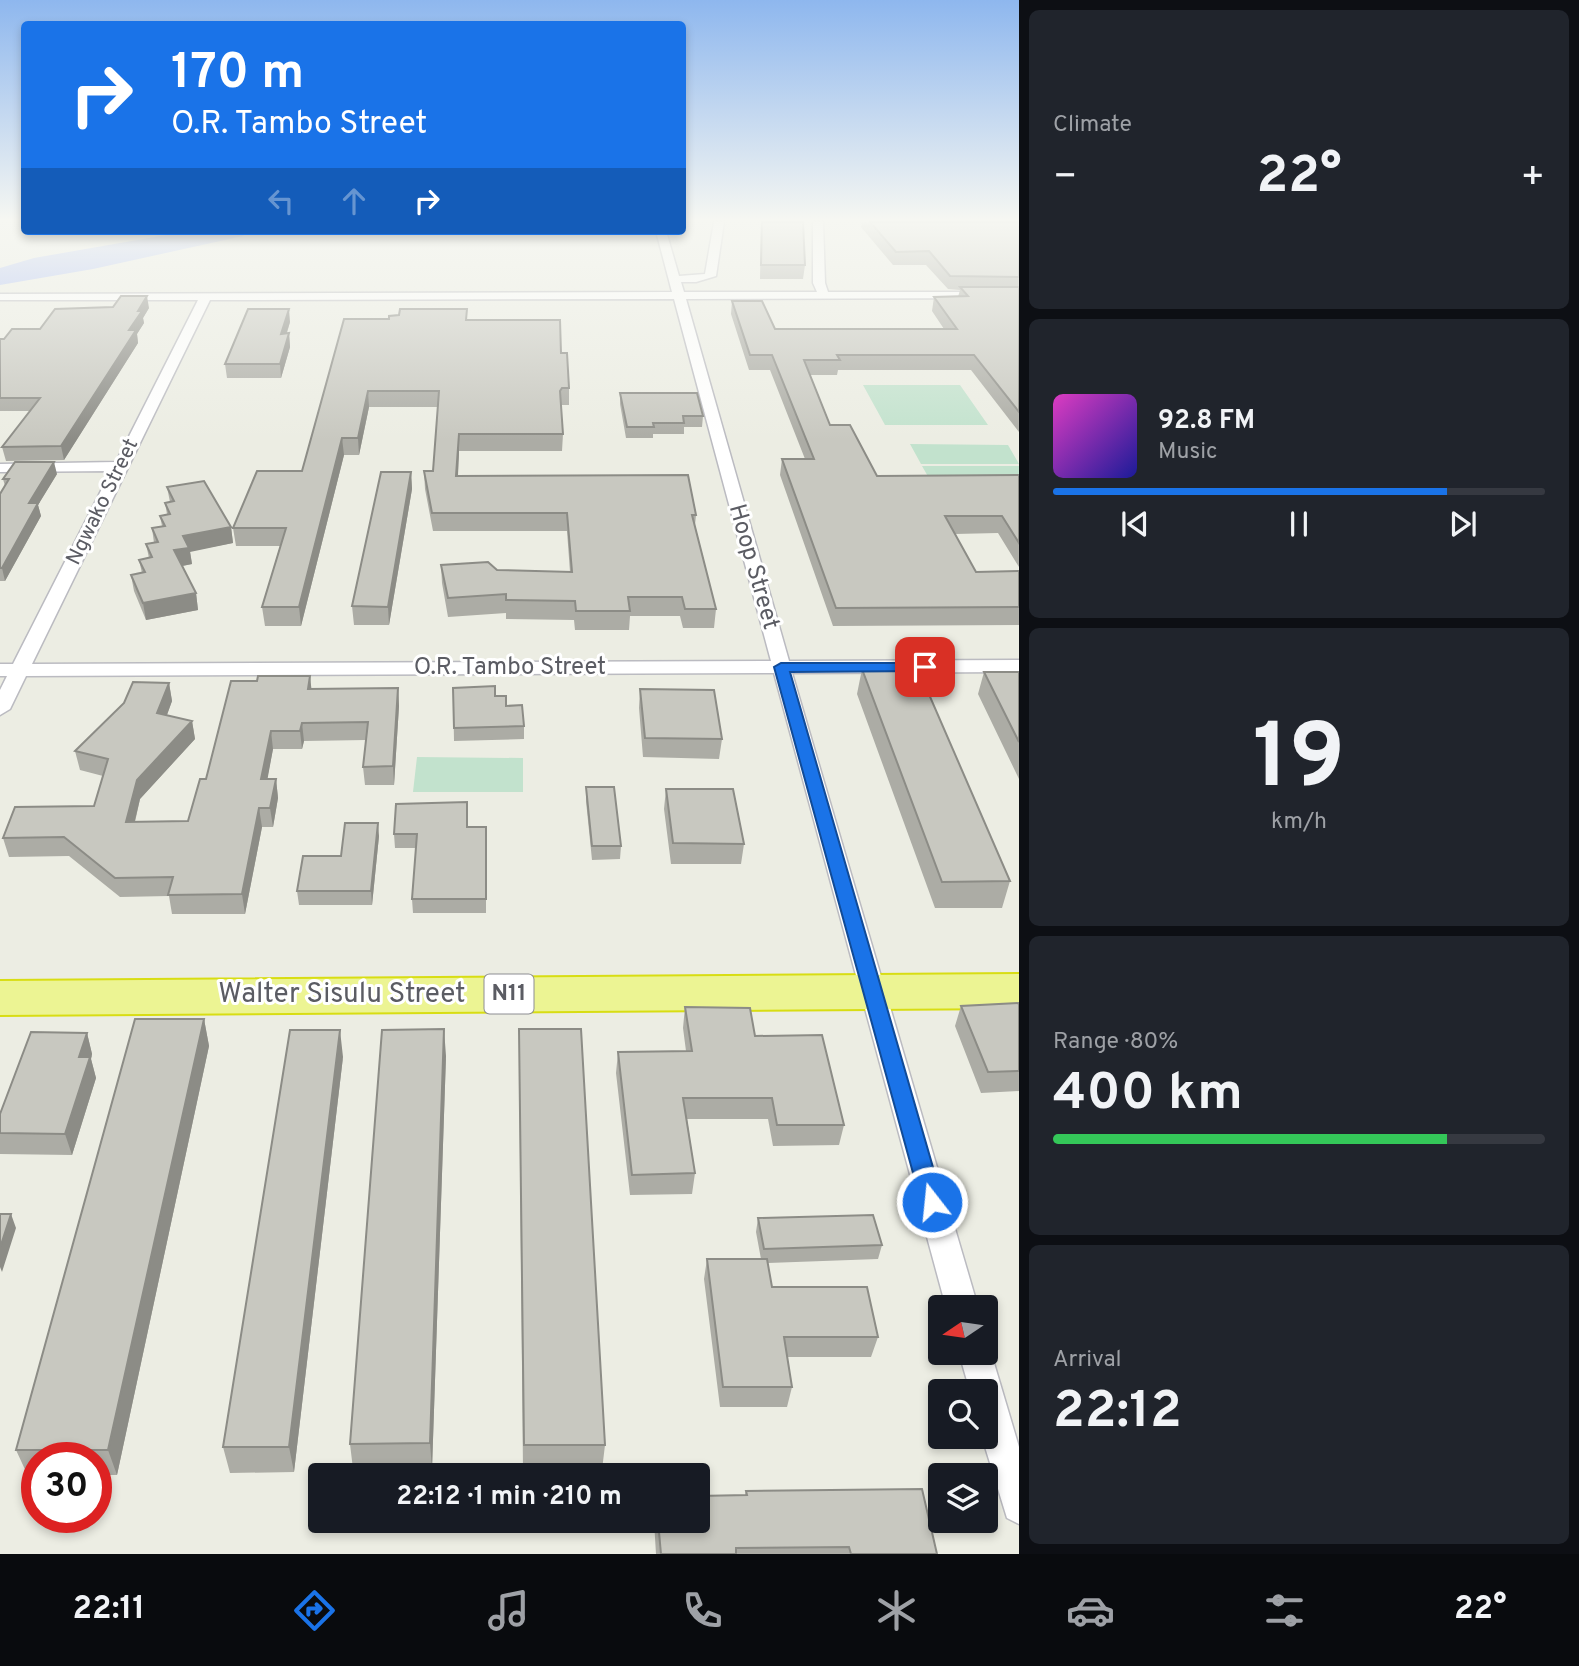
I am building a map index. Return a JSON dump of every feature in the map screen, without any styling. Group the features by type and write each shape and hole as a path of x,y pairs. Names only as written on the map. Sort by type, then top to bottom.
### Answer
{"highway":[{"name":"Walter Sisulu Street","path":"0,998 1019,991"}],"street":[{"path":"0,297 283,295"},
{"name":"Hoop Street","path":"678,295 871,991 959,1295"},
{"path":"815,295 1019,295"},
{"name":"Ngwako Street","path":"0,709 10,670 120,466 206,296"},
{"path":"0,468 120,466"},
{"name":"O.R. Tambo Street","path":"10,670 1019,666"},
{"path":"978,1365 1019,1506"}],"green space":[{"path":"863,385 960,385 988,425 885,425"},
{"path":"910,444 1008,445 1019,464 921,464"},
{"path":"922,466 1019,466 1019,487 934,487"},
{"path":"417,757 523,758 523,792 413,792"}],"building":[{"path":"1019,295 1019,412 974,355 837,355 840,360 804,360 830,425 850,425 877,476 1019,475 1019,543 1002,516 945,516 976,572 1019,571 1019,607 836,608 782,459 814,459 772,355 750,355 732,301 762,301 775,329 957,329 934,297"},
{"path":"121,296 147,296 138,311 142,311 129,330 136,330 61,446 2,447 40,398 0,398 0,339 4,339 12,329 40,329 55,309 113,307"},
{"path":"248,309 289,309 281,334 289,333 280,364 225,364"},
{"path":"400,309 467,309 466,320 560,320 561,353 567,353 569,388 562,388 560,391 563,434 459,434 456,476 688,475 696,515 692,515 716,609 685,609 682,597 628,597 630,611 576,611 575,601 506,600 506,594 448,598 441,565 488,562 497,570 572,572 567,513 432,513 424,471 433,471 439,391 368,391 358,438 342,438 299,607 262,607 286,528 233,528 257,471 302,471 344,319 389,319 389,316 399,315"},
{"path":"620,393 697,393 703,416 683,416 684,423 653,423 654,427 627,427"},
{"path":"15,462 54,462 29,503 38,503 0,568 0,494 9,479 3,479"},
{"path":"381,472 411,472 388,607 352,606"},
{"path":"204,481 231,527 183,536 189,548 174,550 196,593 143,603 131,575 145,572 139,560 152,557 146,544 158,542 152,528 165,526 160,516 170,514 165,503 174,501 167,487"},
{"path":"862,669 918,669 1010,881 942,882"},
{"path":"984,672 1019,672 1019,742"},
{"path":"258,676 310,676 308,689 398,688 393,766 363,767 368,722 302,723 300,731 271,731 261,779 276,779 270,808 259,808 242,894 168,895 173,877 115,878 64,837 3,838 15,807 94,806 108,759 75,751 124,703 133,682 169,683 157,713 192,721 137,780 126,822 188,821 200,779 206,779 231,681 257,681"},
{"path":"495,686 495,696 506,696 506,706 522,705 524,726 454,728 453,688"},
{"path":"640,689 714,690 722,739 645,738"},
{"path":"586,787 614,787 621,846 592,846"},
{"path":"666,789 733,789 744,844 673,843"},
{"path":"467,802 467,827 486,827 486,899 412,899 417,834 394,834 396,804"},
{"path":"345,823 378,823 371,891 297,891 303,856 341,856"},
{"path":"1019,1003 1019,1071 988,1072 961,1006"},
{"path":"685,1007 750,1008 755,1036 822,1035 844,1125 777,1125 772,1098 683,1098 695,1173 632,1175 618,1052 692,1051"},
{"path":"135,1019 204,1019 110,1442 21,1442 21,1450 16,1450"},
{"path":"444,1029 430,1443 350,1444 382,1030"},
{"path":"519,1029 581,1029 605,1445 524,1445"},
{"path":"290,1030 340,1030 289,1447 223,1447"},
{"path":"31,1032 87,1033 79,1057 90,1057 65,1134 0,1133 0,1114"},
{"path":"0,1214 11,1214 0,1248"},
{"path":"873,1215 882,1245 764,1249 758,1218"},
{"path":"707,1259 767,1259 772,1287 867,1287 878,1337 784,1337 792,1387 723,1387"},
{"path":"922,1489 928,1515 928,1533 932,1533 937,1554 851,1554 849,1547 736,1548 736,1554 661,1554 659,1533 710,1533 710,1496 747,1495 746,1491"}],"route":[{"path":"925,667 781,667 932,1202"}]}
